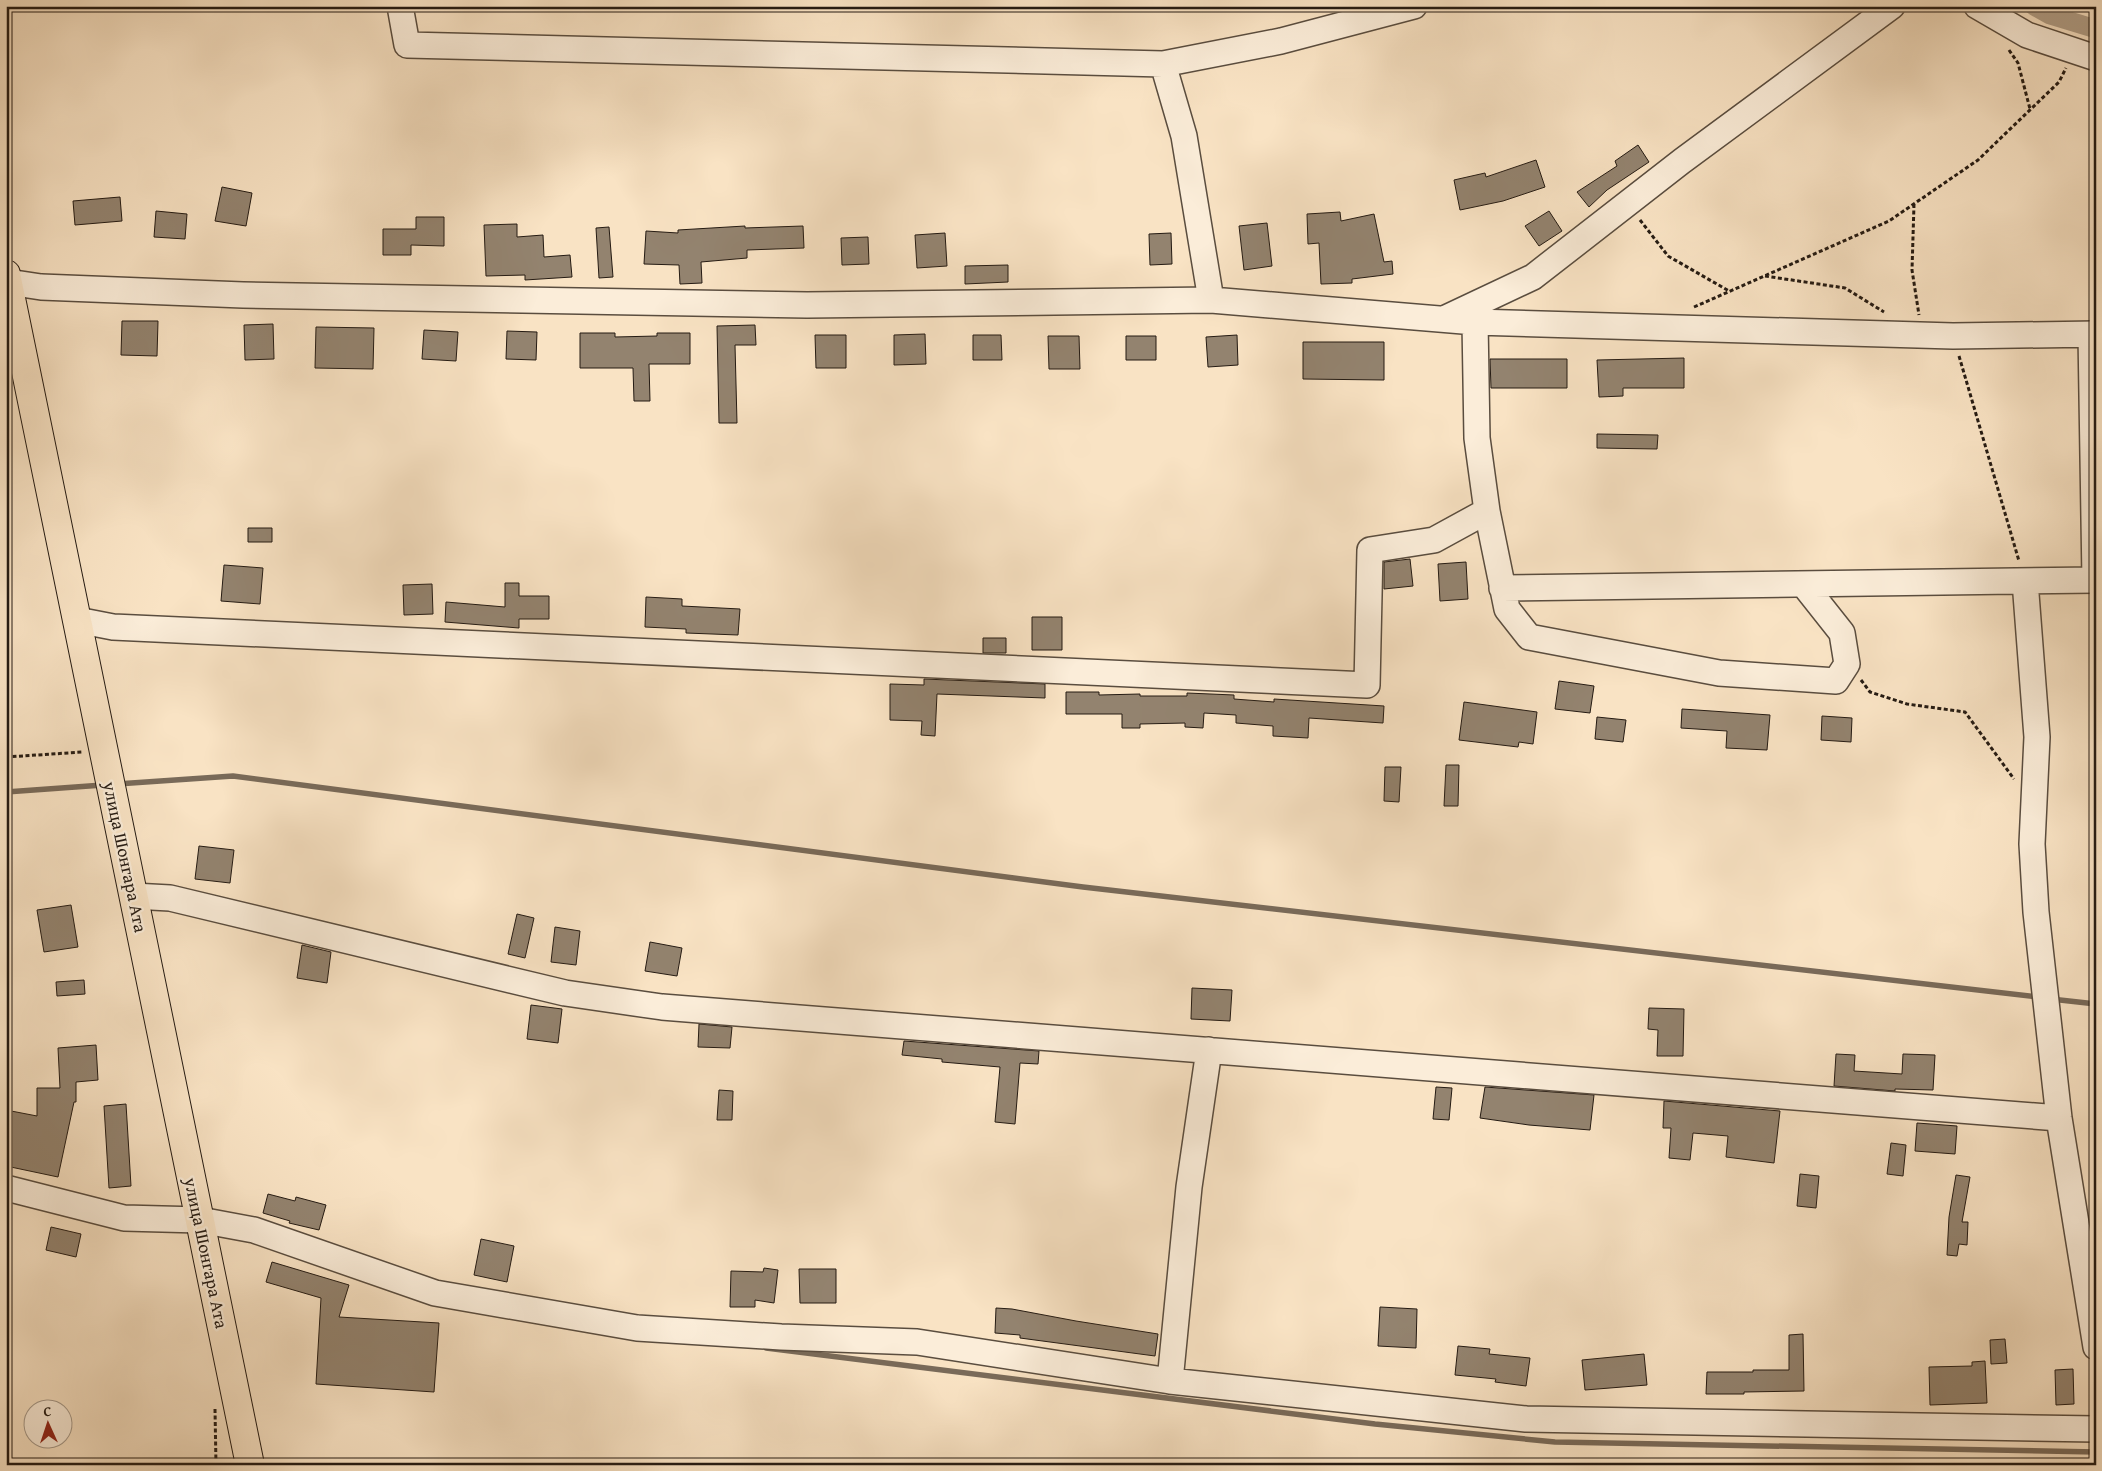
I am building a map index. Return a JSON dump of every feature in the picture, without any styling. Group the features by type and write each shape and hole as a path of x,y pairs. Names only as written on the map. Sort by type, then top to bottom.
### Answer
{"main road":[{"name":"улица Шонгара Ата","path":"7,278 247,1456"}],"street":[{"path":"400,6 407,45 1163,64 1281,41 1414,6"},
{"path":"1444,319 1533,277 1682,161 1892,6"},
{"path":"1977,6 2027,35 2086,54"},
{"path":"1163,64 1184,136 1211,300"},
{"path":"7,278 41,287 243,295 787,305 1211,300 1475,322 1953,336 2093,334 2096,580 1502,588"},
{"path":"1475,322 1477,438 1487,510 1507,609 1529,637 1719,673 1836,681 1848,664 1842,633 1804,585"},
{"path":"77,620 123,627 1367,685 1370,550 1434,540 1487,510"},
{"path":"2025,581 2037,737 2032,844 2036,912 2059,1118 2096,1347"},
{"path":"133,896 170,898 565,993 662,1006 2059,1118"},
{"path":"1170,1381 1189,1187 1209,1050"},
{"path":"6,1188 124,1218 200,1220 254,1230 435,1293 637,1328 782,1337 917,1342 1170,1381 1526,1418 2096,1429"}],"path":[{"path":"2007,47 2018,63 2030,110"},
{"path":"1693,307 1889,221 1978,160 2086,54"},
{"path":"1627,204 1668,256 1729,291"},
{"path":"1914,204 1912,270 1922,335"},
{"path":"1764,276 1844,288 1891,316"},
{"path":"1953,336 2025,581"},
{"path":"1848,664 1870,692 1906,704 1965,712 2034,807"},
{"path":"6,757 104,751"}],"building":[{"path":"1638,145 1649,162 1607,190 1589,207 1577,192 1617,166 1615,161"},
{"path":"1536,160 1545,187 1503,201 1460,210 1454,180 1485,173 1486,177"},
{"path":"222,187 252,193 246,226 215,221"},
{"path":"120,197 122,221 75,225 73,201"},
{"path":"156,211 187,214 185,239 154,237"},
{"path":"1549,211 1562,231 1539,246 1525,226"},
{"path":"1340,212 1341,221 1374,214 1384,262 1392,261 1393,274 1352,279 1352,283 1321,284 1319,243 1308,244 1307,214"},
{"path":"416,217 444,217 444,246 411,245 411,255 383,255 383,229 416,229"},
{"path":"1267,223 1272,266 1244,270 1239,226"},
{"path":"517,224 517,237 543,235 544,257 570,255 572,277 525,280 525,275 486,276 484,225"},
{"path":"745,226 745,228 803,226 804,248 747,250 747,258 701,262 702,283 680,284 679,265 644,264 646,231 678,233 678,230"},
{"path":"609,227 613,277 599,278 596,228"},
{"path":"945,233 947,266 917,268 915,235"},
{"path":"1171,233 1172,264 1150,265 1149,234"},
{"path":"868,237 869,264 842,265 841,238"},
{"path":"1008,265 1008,282 965,284 965,266"},
{"path":"122,321 158,321 157,356 121,355"},
{"path":"273,324 274,359 245,360 244,325"},
{"path":"755,325 756,345 735,345 737,423 719,423 717,326"},
{"path":"316,327 374,328 373,369 315,368"},
{"path":"424,330 458,332 456,361 422,359"},
{"path":"507,331 537,332 536,360 506,359"},
{"path":"580,333 615,333 615,337 657,336 657,333 690,333 690,364 649,364 650,401 634,401 633,368 580,368"},
{"path":"925,334 926,364 894,365 894,335"},
{"path":"815,335 846,335 846,368 816,368"},
{"path":"973,335 1001,335 1002,360 973,360"},
{"path":"1237,335 1238,365 1208,367 1206,337"},
{"path":"1048,336 1079,336 1080,369 1049,369"},
{"path":"1126,336 1156,336 1156,360 1126,360"},
{"path":"1303,342 1384,342 1384,380 1303,379"},
{"path":"1684,358 1684,388 1623,388 1623,396 1599,397 1597,360"},
{"path":"1490,359 1567,359 1567,388 1491,388"},
{"path":"1597,434 1658,435 1657,449 1597,448"},
{"path":"248,528 272,528 272,542 248,542"},
{"path":"1410,559 1413,586 1384,589 1384,562"},
{"path":"1466,562 1468,599 1440,601 1438,564"},
{"path":"224,565 263,568 260,604 221,601"},
{"path":"505,583 519,583 519,596 549,596 549,619 519,619 519,628 445,622 446,602 505,607"},
{"path":"432,584 433,614 404,615 403,585"},
{"path":"646,597 682,599 682,606 740,609 738,635 686,633 686,629 645,627"},
{"path":"1032,617 1062,617 1062,650 1032,650"},
{"path":"983,638 1006,638 1006,653 983,653"},
{"path":"924,679 1045,684 1045,698 937,694 935,736 921,735 922,721 890,720 890,684 924,685"},
{"path":"1559,681 1594,686 1590,713 1555,709"},
{"path":"1066,692 1099,692 1099,695 1140,694 1140,696 1187,696 1187,693 1234,695 1234,699 1274,702 1274,699 1384,706 1383,723 1309,718 1308,738 1273,736 1273,726 1236,723 1236,715 1204,713 1203,728 1185,727 1185,723 1140,724 1140,728 1122,728 1122,714 1066,714"},
{"path":"1464,702 1537,712 1533,744 1519,742 1518,747 1459,740"},
{"path":"1682,709 1770,715 1767,750 1726,748 1727,731 1681,728"},
{"path":"1822,716 1852,718 1851,742 1821,740"},
{"path":"1597,717 1626,720 1623,742 1595,739"},
{"path":"1446,765 1459,765 1458,806 1444,806"},
{"path":"1385,767 1401,767 1399,802 1384,801"},
{"path":"199,846 234,850 230,883 195,879"},
{"path":"71,905 78,947 44,952 37,910"},
{"path":"517,914 534,918 525,958 508,954"},
{"path":"555,927 580,931 576,965 551,962"},
{"path":"650,942 682,948 677,976 645,971"},
{"path":"302,945 331,952 327,983 297,978"},
{"path":"84,980 85,994 57,996 56,982"},
{"path":"1192,988 1232,990 1230,1021 1191,1019"},
{"path":"531,1005 562,1009 558,1043 527,1039"},
{"path":"1649,1008 1684,1009 1683,1056 1657,1056 1658,1030 1648,1029"},
{"path":"699,1024 732,1027 730,1048 698,1047"},
{"path":"904,1041 1039,1051 1038,1064 1020,1063 1015,1124 995,1122 1000,1067 942,1062 942,1059 902,1055"},
{"path":"96,1045 98,1080 76,1082 76,1102 74,1102 58,1177 6,1166 6,1110 37,1116 37,1088 60,1088 58,1048"},
{"path":"1836,1054 1855,1055 1854,1071 1902,1074 1903,1054 1935,1055 1933,1090 1895,1089 1895,1091 1834,1086"},
{"path":"1436,1087 1452,1088 1449,1120 1433,1119"},
{"path":"1485,1087 1594,1095 1590,1130 1529,1125 1480,1118"},
{"path":"719,1090 733,1091 732,1120 717,1120"},
{"path":"1664,1101 1780,1111 1774,1163 1726,1157 1728,1136 1693,1133 1690,1160 1669,1158 1671,1128 1663,1128"},
{"path":"126,1104 131,1186 109,1188 104,1106"},
{"path":"1917,1123 1957,1126 1955,1154 1915,1151"},
{"path":"1891,1143 1906,1145 1903,1176 1887,1174"},
{"path":"1800,1174 1819,1176 1816,1208 1797,1206"},
{"path":"1956,1175 1970,1177 1962,1222 1968,1222 1967,1245 1959,1244 1957,1256 1947,1255 1949,1217"},
{"path":"268,1194 295,1201 296,1197 326,1205 319,1230 289,1223 290,1221 263,1213"},
{"path":"51,1227 81,1234 76,1257 46,1250"},
{"path":"481,1239 514,1246 507,1282 474,1275"},
{"path":"272,1262 349,1285 339,1317 439,1323 434,1392 316,1384 321,1298 266,1282"},
{"path":"764,1268 778,1270 774,1303 755,1300 755,1307 730,1307 731,1271 763,1272"},
{"path":"799,1269 836,1269 836,1303 800,1303"},
{"path":"1380,1307 1417,1309 1416,1348 1378,1346"},
{"path":"996,1308 1012,1309 1158,1334 1155,1356 1020,1338 1020,1335 995,1333"},
{"path":"1803,1334 1804,1391 1706,1394 1707,1372 1789,1370 1789,1335"},
{"path":"2005,1339 2007,1363 1991,1364 1990,1340"},
{"path":"1458,1346 1490,1349 1489,1354 1530,1358 1526,1386 1495,1382 1496,1379 1455,1375"},
{"path":"1644,1354 1647,1385 1585,1390 1582,1360"},
{"path":"1985,1361 1987,1403 1930,1405 1929,1367 1972,1366 1972,1362"},
{"path":"2073,1369 2074,1404 2056,1405 2055,1370"}],"waterway":[{"path":"2034,6 2050,15 2096,29"},
{"path":"117,784 233,776 1083,887 2039,997"},
{"path":"6,792 103,785"},
{"path":"2051,999 2096,1004"},
{"path":"766,1348 1375,1424 1555,1442 2096,1452"}]}
